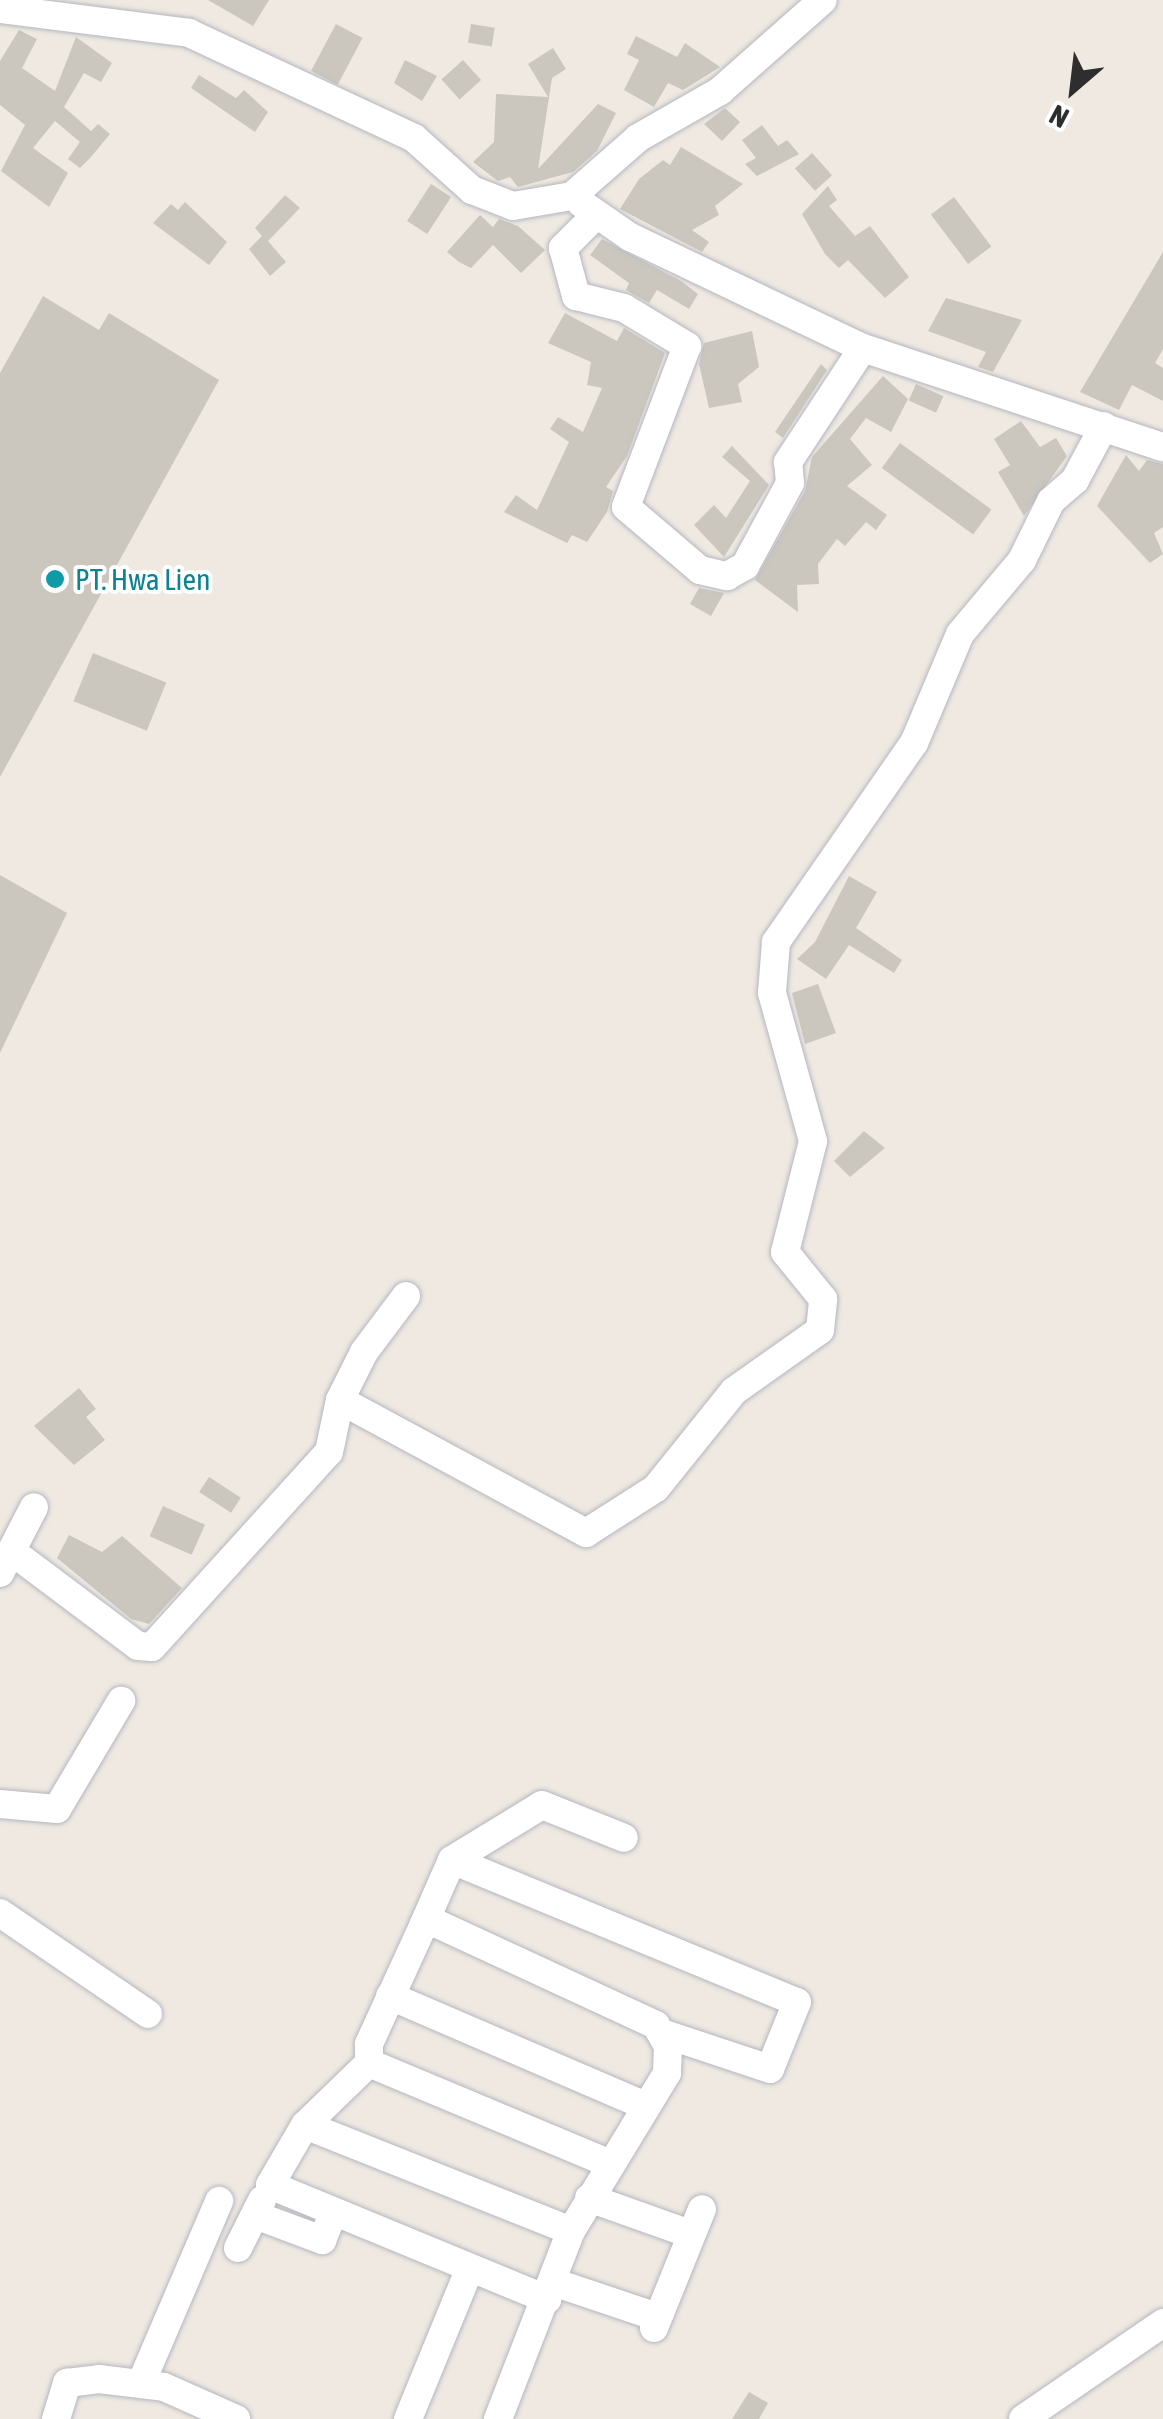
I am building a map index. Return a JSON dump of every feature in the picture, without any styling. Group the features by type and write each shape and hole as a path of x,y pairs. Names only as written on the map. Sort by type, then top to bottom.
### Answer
{"street":[{"path":"0,9 189,33 414,138 485,198 513,206 572,196 638,138 720,91 823,0"},
{"path":"572,196 596,215 863,348 1163,447"},
{"path":"596,215 563,248 576,296 624,308 687,346 626,507 700,570 726,576 744,566 790,483 788,462 863,348"},
{"path":"340,1400 586,1533 656,1488 734,1390 820,1330 823,1299 785,1252 813,1141 772,993 776,942 914,743 960,634 1022,560 1051,501 1074,480 1104,426"},
{"path":"34,1507 7,1563 138,1646 152,1647 329,1452 340,1400 406,1296"},
{"path":"0,1804 57,1810 121,1701"},
{"path":"238,2248 305,2125 369,2063 390,1996 452,1860 542,1805 624,1838"},
{"path":"423,1926 435,1923 501,1952 665,2034 770,2069 797,2002 452,1860"},
{"path":"0,1912 148,2014"},
{"path":"390,1996 645,2106"},
{"path":"498,2419 571,2231 608,2163 667,2073 665,2034"},
{"path":"369,2063 608,2163"},
{"path":"305,2125 571,2231"},
{"path":"270,2186 470,2268 656,2322 702,2208"},
{"path":"589,2198 690,2234"},
{"path":"142,2381 219,2202"},
{"path":"254,2215 322,2240 334,2212"},
{"path":"408,2419 470,2268"},
{"path":"1023,2419 1163,2323"},
{"path":"56,2419 69,2382 142,2381 236,2419"}],"building":[{"path":"208,0 269,0 253,26"},
{"path":"336,24 362,38 338,85 311,71"},
{"path":"471,24 495,28 492,47 468,43"},
{"path":"19,30 37,39 22,68 55,91 76,37 112,63 101,82 84,73 64,107 91,131 98,124 110,134 91,157 80,168 68,159 80,142 55,121 33,148 68,173 49,207 1,171 25,125 0,105 0,61"},
{"path":"636,36 677,57 685,43 720,67 683,90 668,83 654,107 624,90 639,60 627,54"},
{"path":"553,48 566,69 552,78 538,169 598,104 616,113 597,151 573,172 518,187 510,177 498,181 473,162 494,142 496,94 548,97 528,64"},
{"path":"405,60 437,76 422,101 394,83"},
{"path":"463,60 481,80 460,99 441,79"},
{"path":"199,75 236,98 244,90 268,112 255,132 191,88"},
{"path":"725,108 740,122 722,141 704,124"},
{"path":"762,125 778,146 787,140 799,154 757,176 745,164 756,158 742,140"},
{"path":"681,147 743,184 715,206 719,215 692,230 709,242 702,252 620,209 639,179 663,160 670,165"},
{"path":"812,153 832,175 815,191 795,168"},
{"path":"431,184 451,197 427,234 407,221"},
{"path":"828,186 837,200 829,206 855,236 870,226 909,277 885,298 848,260 839,268 825,254 802,214"},
{"path":"285,195 300,208 268,241 286,262 270,276 249,249 262,236 255,228"},
{"path":"954,197 991,247 968,264 931,214"},
{"path":"185,202 227,242 209,265 153,223 171,204 178,210"},
{"path":"480,215 493,227 499,219 518,226 545,250 521,273 493,245 471,268 459,262 447,252"},
{"path":"602,239 698,294 689,309 657,290 649,303 626,290 629,283 590,255"},
{"path":"1163,252 1163,349 1155,363 1163,368 1163,401 1132,385 1119,410 1080,392"},
{"name":"PT. Hwa Lien","path":"43,296 99,330 109,313 219,380 0,777 0,373"},
{"path":"946,298 1022,320 993,372 978,367 986,352 928,331"},
{"path":"565,313 617,341 624,328 665,353 627,456 606,487 613,491 607,512 587,542 572,535 567,543 504,512 516,495 537,510 569,442 550,429 558,417 583,432 602,388 587,385 591,362 548,343"},
{"path":"752,331 759,367 738,384 742,402 709,408 699,364 704,343"},
{"path":"821,364 827,370 783,438 775,432"},
{"path":"883,376 908,399 891,432 866,418 850,439 872,465 847,486 887,515 876,530 866,522 845,546 837,539 818,564 819,584 797,585 798,612 755,580 805,491 812,457"},
{"path":"916,384 943,396 936,413 909,400"},
{"path":"1021,421 1040,447 1056,438 1067,456 1024,516 998,472 1010,465 994,439"},
{"path":"900,443 991,509 973,534 882,468"},
{"path":"732,446 769,485 724,557 694,525 714,505 726,518 750,481 722,457"},
{"path":"1126,455 1139,471 1147,460 1163,464 1163,527 1154,533 1163,554 1150,563 1097,506"},
{"path":"699,588 724,593 711,616 690,604"},
{"path":"93,653 166,683 147,731 74,701"},
{"path":"0,875 67,913 0,1053"},
{"path":"849,876 877,892 856,928 902,960 894,973 849,945 826,979 797,959 815,942"},
{"path":"818,984 836,1033 805,1044 792,993"},
{"path":"864,1131 885,1148 850,1177 834,1161"},
{"path":"79,1388 96,1409 86,1417 105,1440 74,1465 34,1426"},
{"path":"209,1477 241,1498 231,1513 199,1492"},
{"path":"163,1506 205,1525 192,1555 150,1536"},
{"path":"69,1535 102,1552 122,1536 182,1588 149,1624 131,1619 57,1558"},
{"path":"749,2392 768,2403 759,2419 732,2419"}],"place":[{"name":"PT. Hwa Lien","path":"55,579"}]}
